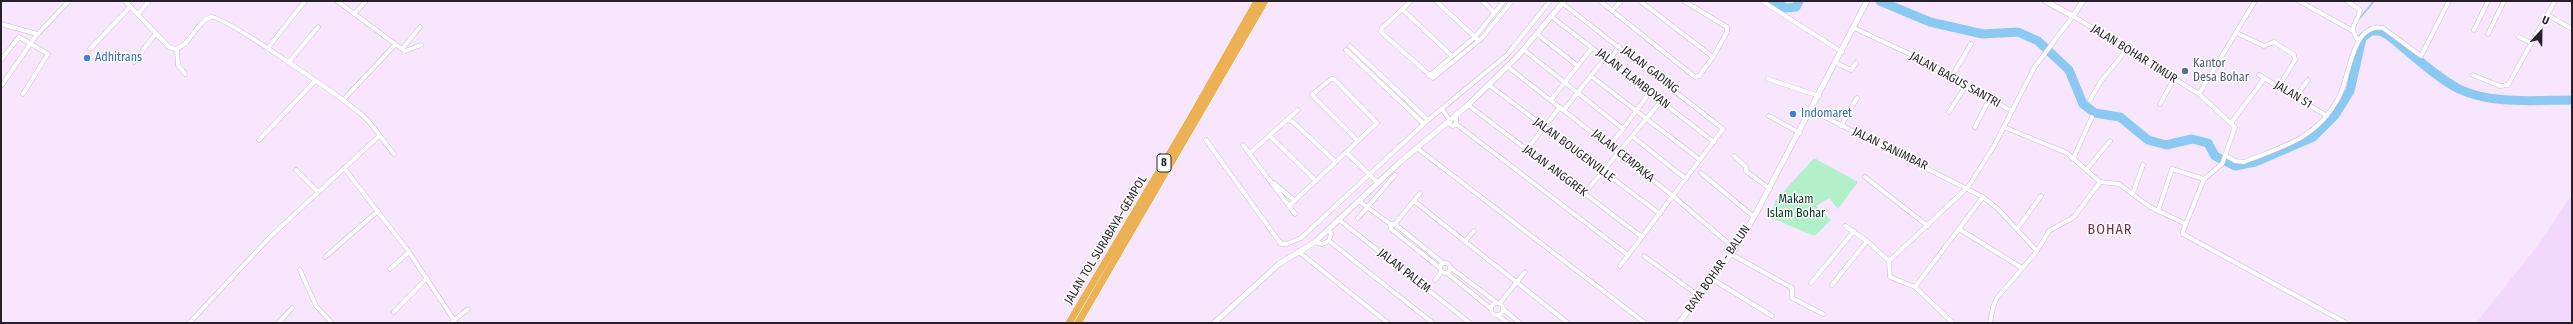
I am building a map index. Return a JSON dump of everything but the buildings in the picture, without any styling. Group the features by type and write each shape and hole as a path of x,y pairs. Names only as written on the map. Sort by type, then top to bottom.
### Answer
{"highway":[{"name":"JALAN TOL SURABAYA–GEMPOL","path":"1069,323 1190,119 1257,1"},
{"name":"JALAN TOL SURABAYA–GEMPOL","path":"1078,323 1265,1"}],"street":[{"path":"2,85 36,36 69,1"},
{"path":"125,1 169,48 178,49"},
{"path":"138,14 149,1"},
{"path":"268,48 306,1"},
{"path":"337,1 405,51 421,45"},
{"path":"354,14 366,1"},
{"path":"1411,1 1382,28 1382,34 1428,76 1435,77 1479,41 1512,1"},
{"path":"1436,1 1479,41"},
{"path":"1482,1 1494,12"},
{"path":"1428,76 1475,37 1504,1"},
{"path":"1214,323 1278,264 1297,251 1315,242 1328,228 1359,201 1374,178 1428,120 1443,111 1507,55 1550,1"},
{"path":"1600,1 1695,77 1699,76 1713,57 1727,32 1727,28 1684,1"},
{"path":"1612,11 1621,1"},
{"path":"1640,1 1713,57"},
{"path":"1762,1 1842,52"},
{"name":"RAYA BOHAR - BALUN","path":"1679,323 1735,249 1754,217 1800,133 1867,1"},
{"path":"2045,1 2073,16"},
{"path":"1889,261 1968,188 2004,127 2044,53 2083,1"},
{"path":"2199,94 2255,1"},
{"path":"2299,1 2353,31 2360,37"},
{"path":"2347,1 2360,10 2353,24 2353,31"},
{"path":"2224,156 2235,161 2244,162 2309,134 2327,116 2343,90 2360,37 2371,30 2383,28 2421,56 2449,1"},
{"path":"2474,30 2488,1"},
{"path":"2488,34 2504,1"},
{"path":"2473,75 2486,82 2505,87 2555,1"},
{"path":"1206,140 1283,245 1301,238 1374,178 1417,148 1456,115 1508,67 1552,17 1563,2"},
{"name":"JALAN GADING","path":"1563,2 1721,125 1723,129 1714,142"},
{"path":"90,49 130,7"},
{"path":"1403,10 1452,56"},
{"path":"2548,15 2572,29"},
{"name":"JALAN BOHAR TIMUR","path":"2073,16 2199,94 2231,123"},
{"path":"185,74 178,66 178,49 207,19 214,17 268,48 343,100 361,114 394,154"},
{"name":"JALAN FLAMBOYAN","path":"1552,17 1714,142"},
{"path":"1,24 36,36"},
{"path":"289,62 318,27"},
{"path":"402,49 420,27"},
{"name":"JALAN BAGUS SANTRI","path":"1854,28 1929,63 1952,76 1965,87 2012,111"},
{"path":"134,62 156,33"},
{"path":"2237,33 2262,46 2274,42 2294,56 2295,60 2279,86"},
{"path":"1537,34 1578,66"},
{"path":"1,60 18,37 31,43 48,55 23,94"},
{"path":"2519,37 2531,43"},
{"path":"1952,76 1971,44"},
{"path":"343,100 395,45"},
{"path":"1350,46 1428,120"},
{"path":"1564,110 1591,76 1619,46"},
{"path":"1551,100 1592,48"},
{"path":"2090,100 2101,81 2127,49"},
{"path":"1346,50 1424,124"},
{"path":"1524,50 1623,129"},
{"path":"1355,59 1360,54"},
{"path":"1836,63 1851,70 1856,63"},
{"name":"JALAN CEMPAKA","path":"1508,67 1617,152 1735,249"},
{"name":"JALAN S1","path":"2259,75 2327,116"},
{"path":"1591,76 1700,160"},
{"path":"1289,206 1376,126 1377,120 1334,79 1330,79 1312,95 1358,141"},
{"path":"1768,79 1819,96"},
{"path":"2160,104 2174,79"},
{"path":"2264,79 2231,123 2235,131 2222,164 2204,178 2183,231 2184,235 2346,323"},
{"path":"2296,96 2308,80"},
{"path":"259,140 315,81"},
{"name":"JALAN BOUGENVILLE","path":"1489,85 1660,214"},
{"path":"1949,112 1965,87"},
{"path":"1609,146 1650,92"},
{"path":"1841,126 1857,98"},
{"path":"1975,127 1989,100"},
{"path":"1585,193 1602,170 1661,101"},
{"name":"JALAN ANGGREK","path":"1468,104 1642,237"},
{"path":"1527,149 1560,107"},
{"path":"1250,153 1298,110"},
{"name":"JALAN SANIMBAR","path":"1812,110 1841,126 1968,188 1983,197 2017,229 2037,251"},
{"path":"1443,111 1450,125 1456,124 1628,255"},
{"path":"1456,115 1456,124"},
{"path":"1769,116 1800,133"},
{"path":"2073,158 2092,118"},
{"path":"1288,120 1293,122 1336,162"},
{"path":"2004,127 2061,151 2073,158 2100,182 2112,182 2133,193 2144,204 2186,224"},
{"path":"189,323 266,241 379,136"},
{"path":"1270,136 1316,181"},
{"path":"1632,136 1686,179"},
{"path":"2086,170 2110,141"},
{"path":"1620,266 1674,198 1686,179 1714,142"},
{"path":"1243,146 1280,191 1295,214"},
{"path":"1417,148 1645,323"},
{"path":"1346,152 1374,178"},
{"path":"1734,156 1746,167 1746,171 1770,189"},
{"path":"2133,193 2143,166"},
{"path":"344,168 362,189 409,252 454,322 468,309"},
{"path":"2158,211 2172,169 2204,178"},
{"path":"296,170 318,192"},
{"path":"1701,173 1754,217"},
{"path":"1358,218 1367,206 1396,175"},
{"path":"1865,178 1928,226"},
{"path":"1990,323 1994,304 2037,251 2051,229 2075,216 2100,182"},
{"path":"1280,191 1295,201"},
{"path":"1392,225 1420,193"},
{"path":"2017,229 2041,196"},
{"path":"1915,287 1983,197"},
{"path":"1359,201 1444,263 1449,264 1451,268 1498,303 1520,323"},
{"path":"1414,201 1517,281 1568,323"},
{"path":"325,257 378,211"},
{"name":"JALAN PALEM","path":"1338,219 1470,323"},
{"path":"1392,225 1441,269 1490,308 1493,314 1497,315 1508,323"},
{"path":"1845,226 1867,241 1889,261 1890,277 1915,287 1953,323"},
{"path":"1328,228 1331,234 1329,241"},
{"path":"1959,229 2022,268"},
{"path":"1465,241 1474,231"},
{"path":"1811,283 1854,231"},
{"path":"1315,242 1322,244 1329,241"},
{"path":"1329,241 1432,323"},
{"path":"1832,285 1867,241"},
{"path":"1297,251 1388,323"},
{"path":"390,269 409,252"},
{"path":"1731,254 1792,288 1792,298 1823,314"},
{"path":"1644,256 1699,296"},
{"path":"1435,280 1444,263"},
{"path":"1447,273 1451,268"},
{"path":"300,270 316,306 332,323"},
{"path":"1490,308 1498,303 1525,272"},
{"path":"394,312 427,278"},
{"path":"1712,279 1772,316"},
{"path":"278,323 292,308"},
{"path":"1497,315 1503,309"}],"shaded area":[{"path":"2572,194 2572,323 2476,323 2542,240"}],"green space":[{"name":"Makam Islam Bohar","path":"1814,158 1858,182 1838,209 1829,198 1816,206 1831,220 1815,236 1771,218 1775,201"}],"waterway":[{"path":"1772,1 1786,8 1796,7 1799,1"},
{"path":"1880,1 1930,22 1983,34 2018,32 2038,41 2069,70 2083,104 2095,113 2120,117 2148,140 2166,145 2192,139 2208,143 2215,156 2235,166 2255,162 2313,137 2335,115 2350,91 2362,38 2371,31 2380,31 2388,35 2441,78 2459,89 2472,94 2500,100 2572,100"},
{"path":"2359,19 2374,1"}],"place":[{"name":"Adhitrans","path":"87,58"},
{"name":"Kantor Desa Bohar","path":"2185,71"},
{"name":"Indomaret","path":"1793,114"}],"district":[{"name":"BOHAR","path":"2110,230"}]}
